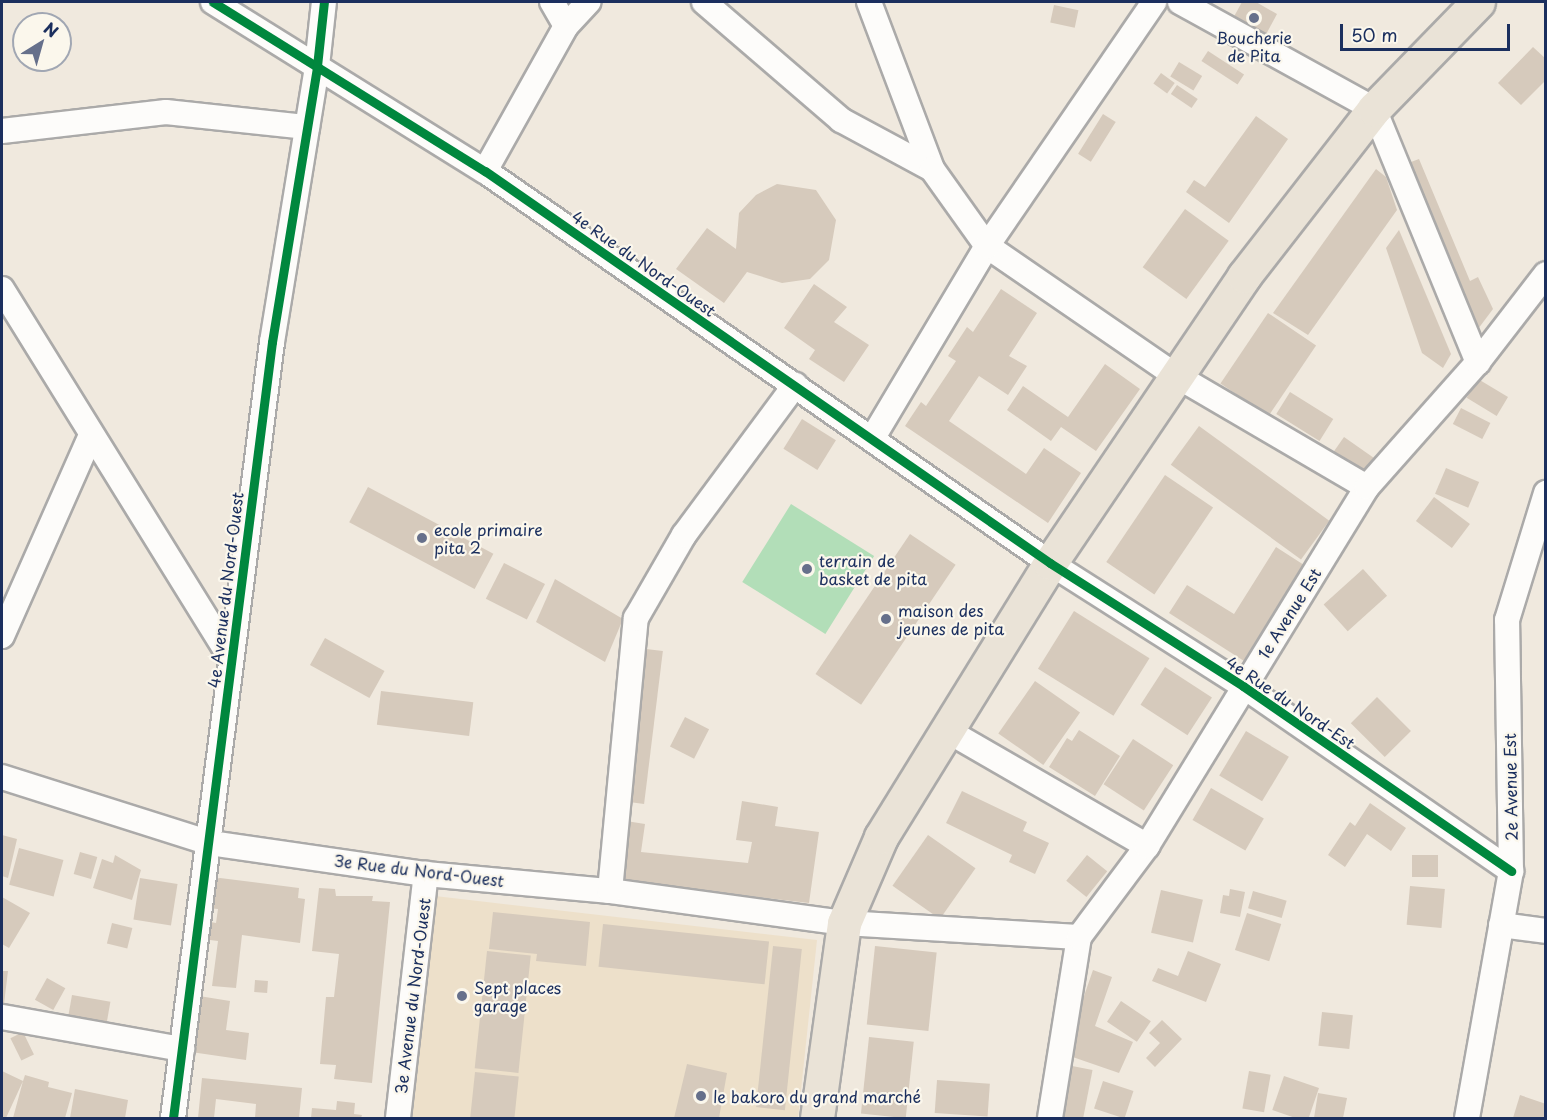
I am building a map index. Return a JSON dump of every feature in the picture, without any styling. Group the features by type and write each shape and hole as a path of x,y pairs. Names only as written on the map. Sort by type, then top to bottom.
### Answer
{"highway":[{"path":"817,1119 844,923 881,837 1050,563 1244,276 1374,109 1478,2"}],"street":[{"name":"4e Rue du Nord-Ouest","path":"213,2 485,171 1050,563"},
{"name":"4e Avenue du Nord-Ouest","path":"173,1119 210,843 231,658 272,342 317,66 324,2"},
{"path":"552,2 566,26"},
{"path":"485,171 566,26 588,2"},
{"path":"705,2 841,120 932,169"},
{"path":"869,2 932,169 987,246 1175,375 1367,487"},
{"path":"872,439 987,246 1154,2"},
{"path":"1180,2 1374,109 1478,362"},
{"path":"2,131 166,112 307,127"},
{"name":"1e Avenue Est","path":"1050,1119 1079,937 1147,846 1367,487 1478,362 1545,274"},
{"path":"2,289 231,658"},
{"path":"610,891 636,618 684,535 795,385"},
{"path":"2,636 91,435"},
{"name":"2e Avenue Est","path":"1467,1119 1511,871 1507,620 1545,493"},
{"name":"4e Rue du Nord-Est","path":"1050,563 1243,686 1511,871"},
{"path":"948,731 1147,846"},
{"name":"3e Rue du Nord-Ouest","path":"2,777 210,843 426,874 610,891 844,923 1079,937"},
{"name":"3e Avenue du Nord-Ouest","path":"398,1119 426,874"},
{"path":"1502,926 1545,931"},
{"path":"2,1017 182,1049"}],"shaded area":[{"path":"435,896 817,940 798,1118 411,1118"}],"green space":[{"name":"terrain de basket de pita","path":"791,504 874,556 825,634 742,582"}],"building":[{"name":"Boucherie de Pita","path":"1242,2 1256,2 1277,14 1263,40 1231,22"},
{"path":"1054,5 1078,10 1075,28 1050,23"},
{"path":"1533,47 1546,59 1546,80 1521,105 1498,83"},
{"path":"1208,51 1244,74 1238,84 1201,61"},
{"path":"1179,62 1202,76 1193,90 1170,77"},
{"path":"1161,73 1175,83 1167,94 1153,84"},
{"path":"1177,85 1198,99 1192,108 1171,94"},
{"path":"1103,114 1116,122 1091,162 1078,154"},
{"path":"1256,116 1288,139 1229,223 1186,192 1194,180 1205,187"},
{"path":"1419,159 1470,281 1478,277 1493,309 1475,333 1403,165"},
{"path":"1376,169 1386,177 1397,210 1308,335 1273,313"},
{"path":"777,184 816,190 836,220 829,260 810,279 782,283 747,272 724,303 676,269 707,228 736,249 739,213 756,195"},
{"path":"1185,209 1229,241 1186,299 1143,267"},
{"path":"1399,230 1451,354 1443,368 1422,353 1386,248"},
{"path":"814,284 847,307 834,322 869,345 844,382 809,359 815,350 784,328"},
{"path":"1001,289 1037,313 1009,356 1027,366 1008,395 979,376 949,421 1026,474 1044,448 1081,473 1048,523 905,426 921,402 926,406 956,361 948,356 967,327 973,332"},
{"path":"1268,313 1316,345 1269,416 1220,383"},
{"path":"1105,364 1140,389 1096,451 1061,427 1051,441 1007,410 1023,386 1068,417"},
{"path":"1478,379 1508,397 1497,416 1467,398"},
{"path":"1290,392 1333,419 1319,441 1276,414"},
{"path":"1461,408 1490,423 1482,439 1453,424"},
{"path":"802,419 836,440 817,470 783,449"},
{"path":"1199,426 1329,521 1301,559 1171,465"},
{"path":"1344,437 1374,458 1359,480 1329,458"},
{"path":"1446,468 1479,482 1468,508 1435,494"},
{"path":"1165,475 1213,507 1154,594 1106,562"},
{"name":"ecole primaire pita 2","path":"368,487 493,554 475,589 349,522"},
{"path":"1434,497 1470,524 1452,548 1416,521"},
{"name":"maison des jeunes de pita","path":"910,534 956,565 861,705 815,674"},
{"path":"1276,547 1304,565 1244,661 1169,613 1187,585 1234,614"},
{"name":"ecole primaire pita 2","path":"504,563 545,584 527,620 486,599"},
{"path":"1363,569 1387,596 1348,631 1324,604"},
{"name":"ecole primaire pita 2","path":"555,579 623,619 605,662 536,622"},
{"path":"1074,611 1149,658 1113,716 1038,669"},
{"path":"325,638 384,671 369,698 310,665"},
{"path":"646,649 663,651 644,804 627,802"},
{"path":"1165,667 1212,697 1187,735 1140,705"},
{"path":"1035,681 1080,713 1043,765 998,733"},
{"path":"381,691 473,702 469,736 377,725"},
{"path":"1377,697 1411,731 1385,757 1351,723"},
{"path":"685,717 709,729 694,759 670,746"},
{"path":"1079,730 1120,756 1095,796 1049,767 1067,738 1072,741"},
{"path":"1246,731 1289,757 1262,801 1219,776"},
{"path":"1133,739 1173,765 1144,810 1104,784"},
{"path":"1211,788 1264,819 1245,851 1192,820"},
{"path":"962,791 1027,822 1023,831 1049,843 1035,874 1009,862 1012,855 946,823"},
{"path":"742,801 778,807 775,826 819,832 809,903 614,880 626,821 645,824 641,852 748,863 752,842 736,840"},
{"path":"1370,803 1406,828 1391,851 1367,834 1345,867 1328,855 1350,822 1355,826"},
{"path":"2,835 17,839 8,878 2,876"},
{"path":"928,835 976,868 940,919 892,886"},
{"path":"19,848 63,860 54,897 9,885"},
{"path":"80,852 97,857 91,879 74,874"},
{"path":"115,855 141,870 132,900 93,888 102,859 113,863"},
{"path":"1087,855 1107,871 1086,897 1066,881"},
{"path":"1412,855 1438,855 1438,877 1412,877"},
{"path":"140,878 178,884 171,925 133,919"},
{"path":"220,878 299,888 298,898 305,899 300,943 242,935 236,988 212,986 218,941 202,939 205,921 216,923 218,909 207,908 211,880"},
{"path":"1410,886 1445,889 1441,928 1407,925"},
{"path":"319,888 335,889 336,896 373,896 372,901 390,902 372,1083 334,1079 336,1065 320,1064 326,997 334,997 339,954 312,951"},
{"path":"1230,889 1245,892 1240,917 1220,913 1223,895 1229,896"},
{"path":"1161,890 1203,900 1193,943 1151,933"},
{"path":"1253,891 1287,901 1282,918 1248,908"},
{"path":"2,897 30,913 9,948 2,944"},
{"path":"493,912 590,922 586,966 536,961 537,954 489,949"},
{"path":"1247,913 1281,924 1269,961 1235,950"},
{"path":"112,923 132,928 127,948 107,943"},
{"path":"603,924 769,941 765,984 599,967"},
{"path":"773,946 802,949 785,1110 756,1107"},
{"path":"875,946 937,952 928,1031 867,1025"},
{"path":"487,951 531,956 518,1073 475,1068"},
{"path":"1188,951 1221,964 1206,1002 1152,981 1158,968 1178,976"},
{"path":"1093,970 1112,977 1095,1026 1133,1042 1119,1073 1064,1054"},
{"path":"2,971 8,971 4,1004 2,1004"},
{"path":"47,978 65,988 53,1010 35,1000"},
{"path":"255,980 268,981 267,993 254,992"},
{"path":"72,995 110,1002 106,1027 67,1021"},
{"path":"199,996 230,1001 226,1030 249,1033 246,1060 191,1052"},
{"path":"1121,1001 1151,1021 1137,1042 1107,1022"},
{"path":"1322,1012 1353,1015 1349,1049 1318,1046"},
{"path":"1162,1020 1182,1039 1155,1067 1146,1058 1160,1043 1149,1033"},
{"path":"23,1032 34,1054 21,1061 10,1038"},
{"path":"869,1037 914,1042 906,1118 861,1114"},
{"name":"le bakoro du grand marché","path":"687,1064 727,1073 719,1118 674,1118"},
{"path":"1067,1065 1093,1070 1083,1118 1057,1118"},
{"path":"2,1071 23,1081 6,1118 2,1118"},
{"path":"1249,1071 1271,1075 1264,1112 1242,1108"},
{"path":"475,1072 519,1077 514,1118 470,1118"},
{"path":"25,1075 49,1082 48,1087 72,1093 65,1118 13,1118"},
{"path":"1284,1076 1319,1088 1309,1118 1295,1118 1272,1110"},
{"path":"202,1078 302,1088 299,1118 255,1118 256,1104 216,1099 214,1118 198,1118"},
{"path":"937,1080 990,1084 988,1117 935,1113"},
{"path":"1103,1081 1133,1091 1125,1118 1094,1109"},
{"path":"75,1089 128,1100 125,1118 70,1118"},
{"path":"1318,1093 1347,1098 1343,1118 1314,1118"},
{"path":"1520,1095 1546,1104 1546,1118 1513,1118"},
{"path":"337,1101 355,1103 354,1114 362,1115 361,1118 311,1118 312,1108 336,1110"}],"cycle path":[{"path":"213,2 485,171 1050,563 1243,686 1511,871"},
{"path":"173,1118 272,342 317,66 324,2"}],"place":[{"name":"Boucherie de Pita","path":"1254,18"},
{"name":"ecole primaire pita 2","path":"422,538"},
{"name":"terrain de basket de pita","path":"807,569"},
{"name":"maison des jeunes de pita","path":"886,619"},
{"name":"Sept places garage","path":"462,996"},
{"name":"le bakoro du grand marché","path":"701,1096"}]}
